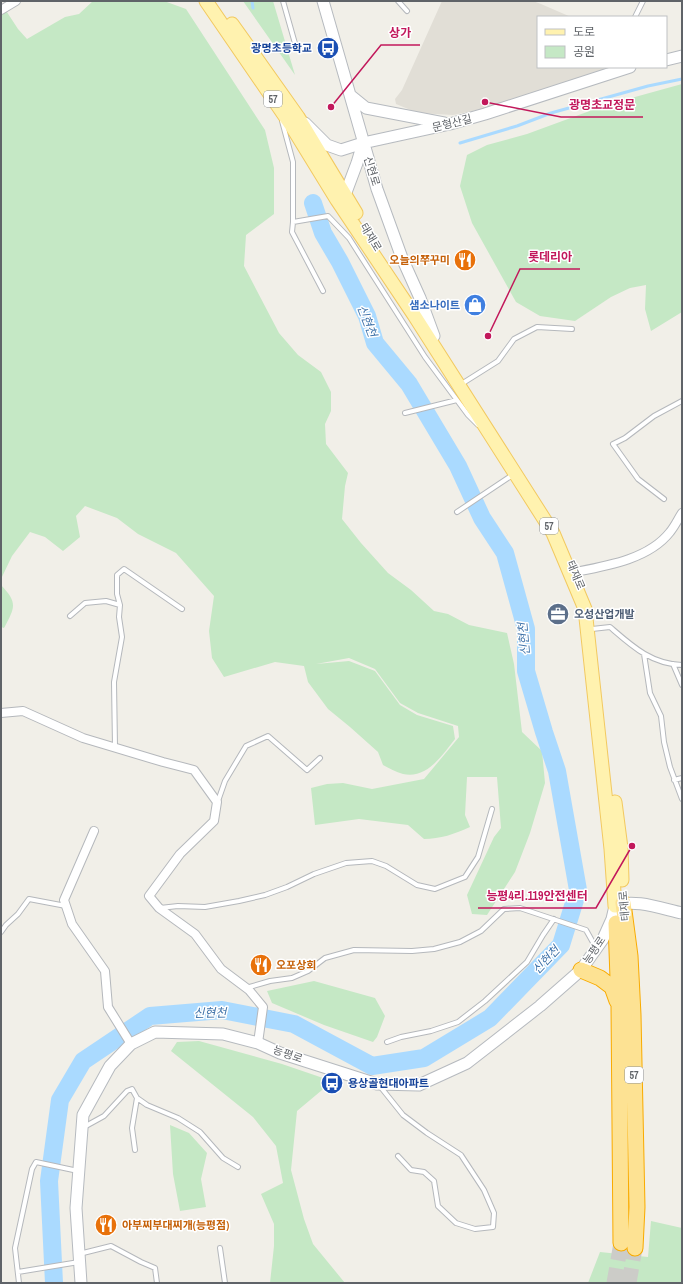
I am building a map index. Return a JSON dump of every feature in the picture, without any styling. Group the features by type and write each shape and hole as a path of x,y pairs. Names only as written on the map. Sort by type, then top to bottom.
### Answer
{"highway":[{"name":"태재로","path":"619,904 630,956 633,1015 637,1207 628,1246 619,1006 619,904"},
{"path":"580,970 600,978 612,987 619,1006"}],"main road":[{"name":"태재로","path":"206,1 374,243 557,531 590,608 621,848 619,904"},
{"name":"태재로","path":"216,1 298,117 341,197 553,533 585,609 611,849 619,904"},
{"name":"신현로","path":"323,1 377,188 402,258 420,298 434,336"},
{"path":"667,60 682,56"},
{"name":"문형산길","path":"298,117 327,145 340,150 363,143 450,124 485,114 627,68"},
{"path":"350,95 366,108 450,124"},
{"path":"341,197 357,163 363,143"},
{"path":"619,904 632,903 682,913"},
{"name":"능평로","path":"81,1283 76,1259 76,1208 83,1115 110,1066 130,1044 155,1032 223,1034 258,1040 280,1052 377,1084 419,1085 467,1063 540,1006 580,970 603,938 619,904"}],"street":[{"path":"1,10 16,1"},
{"path":"575,572 610,566 647,552 670,533 682,513"},
{"path":"1,713 23,711 83,738 194,770 218,802 214,821 180,854 149,896 160,908 195,934 221,969 245,988 263,1007 258,1040"},
{"path":"94,831 64,900 72,924 105,971 108,1007 130,1044"}],"lane":[{"path":"282,1 296,47"},
{"path":"398,1 407,11"},
{"path":"636,16 643,1"},
{"path":"279,107 292,162 292,232 323,291"},
{"path":"292,220 298,221 328,216 349,238 425,357 468,415 494,440"},
{"path":"463,383 498,360 514,338 537,327 572,329"},
{"path":"405,414 456,400"},
{"path":"664,499 638,479 613,444 625,438 654,416 682,401"},
{"path":"457,512 516,473"},
{"path":"115,748 114,682 122,637 119,617 120,604 117,594 117,575 124,569 182,609"},
{"path":"70,616 85,603 106,601 120,604"},
{"path":"592,629 610,627 644,654 662,662 682,665"},
{"path":"644,654 650,693 662,716 664,742 670,767 682,799"},
{"path":"674,664 682,685"},
{"path":"218,802 225,780 246,746 260,739 268,736 307,770 320,758"},
{"path":"674,780 682,778"},
{"path":"160,908 178,906 205,908 239,901 287,887 314,874 346,863 372,861 386,866 417,885 435,888 465,877 478,857 492,809"},
{"path":"1,932 18,914 29,899 67,906"},
{"path":"245,988 270,981 292,978 308,971 325,958 354,950 412,951 460,942 480,931 504,908 520,908 586,930 596,948"},
{"path":"387,1042 401,1037 431,1031 458,1022 486,1001 527,962 554,919"},
{"path":"377,1084 403,1115 461,1155 484,1190 494,1213 493,1227 475,1229 456,1222 438,1206 434,1180 424,1172 411,1170 398,1156"},
{"path":"82,1128 104,1116 127,1091 132,1089 137,1098 147,1105 178,1118 200,1132 223,1158 238,1167"},
{"path":"134,1150 132,1128 137,1098"},
{"path":"19,1283 15,1248 32,1169 36,1162 78,1171"},
{"path":"18,1272 76,1259 111,1246 156,1268 158,1283"},
{"path":"220,1248 226,1283"}],"shaded area":[{"path":"442,1 533,1 541,4 569,16 537,16 537,68 608,68 487,108 453,115 418,113 396,104 395,99 402,90"}],"green space":[{"path":"93,1 164,1 186,9 265,130 274,168 274,214 246,235 244,266 279,333 298,355 321,372 331,392 331,411 325,424 326,444 348,473 345,486 342,519 388,573 411,590 434,611 448,614 469,625 507,633 514,664 522,732 542,751 545,783 530,833 515,872 487,915 472,914 467,895 494,837 501,828 497,777 467,777 465,815 470,827 447,836 424,839 408,825 359,819 315,825 311,788 327,784 343,783 372,789 424,779 459,737 458,726 418,713 400,703 375,669 349,658 316,664 349,661 375,671 400,705 417,715 453,726 455,739 434,764 420,773 412,775 403,774 383,765 378,752 328,709 308,682 304,666 275,662 224,677 212,658 209,631 214,596 176,553 138,534 117,518 85,506 76,516 80,537 63,551 45,537 30,532 12,556 1,579 1,3 18,29 27,39 65,17 79,14"},
{"path":"243,1 273,1 295,75"},
{"path":"682,84 682,312 651,331 645,309 646,285 630,288 611,297 575,321 540,316 516,302 472,223 460,186 467,155 487,145 527,134 606,105"},
{"path":"1,585 10,596 13,605 11,615 4,628 1,627"},
{"path":"314,981 375,998 385,1016 377,1037 373,1042 324,1025 272,1003 267,991"},
{"path":"199,1041 282,1064 323,1078 328,1085 297,1111 291,1170 304,1219 313,1244 345,1283 270,1283 274,1246 274,1224 261,1194 283,1183 276,1146 253,1117 171,1051 177,1042"},
{"path":"170,1125 189,1133 207,1153 201,1179 206,1207 180,1211 173,1174"},
{"path":"651,1221 682,1228 682,1283 588,1283 600,1252 648,1257"}],"waterway":[{"path":"252,1 253,8"},
{"path":"460,143 517,126 551,113 648,86 682,79"},
{"name":"신현천","path":"54,1283 49,1181 60,1100 83,1061 150,1016 222,1010 294,1024 372,1066 424,1058 490,1018 561,945 578,890 557,771 526,671 526,629 505,553 482,518 458,466 409,384 375,343 367,316 340,262 323,233 313,203"}],"tunnel":[{"path":"614,1283 621,1243"},
{"path":"629,1283 635,1248"}],"place":[{"name":"광명초등학교","path":"328,48"},
{"name":"광명초교정문","path":"485,102"},
{"name":"상가","path":"331,107"},
{"name":"오늘의쭈꾸미","path":"465,260"},
{"name":"샘소나이트","path":"475,305"},
{"name":"롯데리아","path":"488,336"},
{"name":"오성산업개발","path":"558,614"},
{"name":"능평4리.119안전센터","path":"632,846"},
{"name":"오포상회","path":"261,965"},
{"name":"용상골현대아파트","path":"332,1083"},
{"name":"아부찌부대찌개(능평점)","path":"106,1225"}]}
